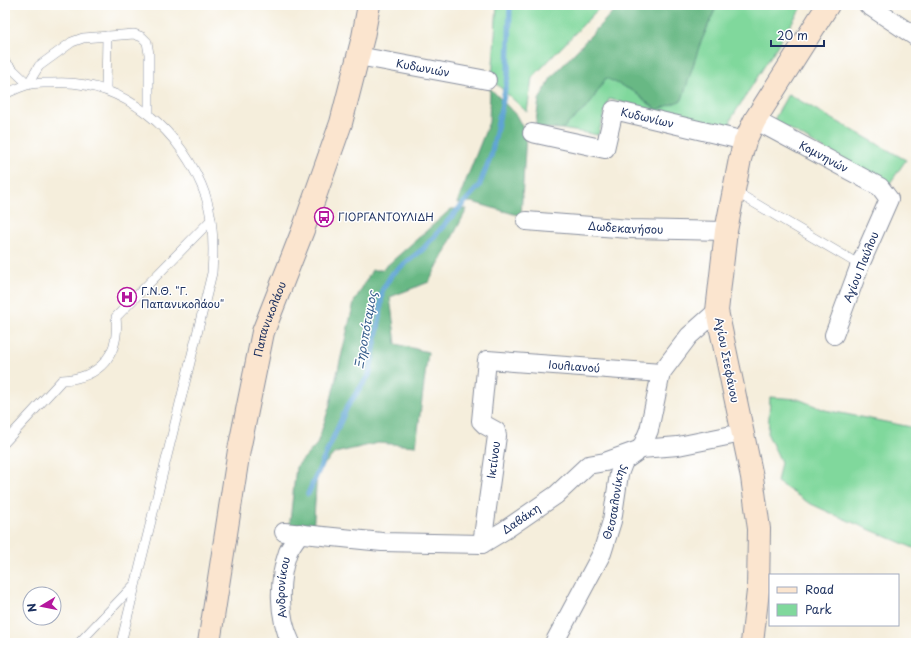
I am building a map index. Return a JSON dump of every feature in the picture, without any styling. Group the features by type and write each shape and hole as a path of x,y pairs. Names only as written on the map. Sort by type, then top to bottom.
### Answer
{"street":[{"name":"Παπανικολάου","path":"209,643 239,450 263,332 325,173 341,123 358,56 368,5"},
{"name":"Αγίου Στεφάνου","path":"752,643 758,591 759,530 752,477 717,311 726,231 745,141 755,120 828,5"},
{"path":"868,5 916,37"},
{"name":"Κυδωνιών","path":"358,56 487,80"},
{"name":"Κυδωνίων","path":"532,133 605,149 614,110 745,141"},
{"name":"Κομνηνών","path":"755,120 880,187 889,199"},
{"name":"Αγίου Παύλου","path":"834,335 860,265 889,199"},
{"name":"Δωδεκανήσου","path":"526,221 630,229 726,231"},
{"path":"642,449 648,430 661,373 689,336 717,311"},
{"name":"Ιουλιανού","path":"487,360 661,373"},
{"name":"Ικτίνου","path":"482,544 497,436 496,431 481,421 487,360"},
{"name":"Δαβάκη","path":"482,544 556,495 588,465 605,462 642,449 678,446 742,433"},
{"name":"Θεσσαλονίκης","path":"554,643 602,553 612,521 619,474 624,461 642,449"},
{"name":"Ανδρονίκου","path":"290,643 285,631 281,605 284,571 292,532 389,542 482,544"}],"lane":[{"path":"28,84 39,66 72,42 83,38 134,34 142,37 147,42 149,54 149,114"},
{"path":"106,36 106,90"},
{"path":"5,62 28,84"},
{"path":"5,94 28,84 64,82 85,84 106,90 130,101 149,114 184,152 199,179 206,198 211,220 213,250 212,272 121,643"},
{"path":"734,191 860,265"},
{"path":"5,442 62,380 77,379 94,372 105,363 114,347 118,332 116,317 211,220"},
{"path":"80,643 135,584"}],"green space":[{"path":"497,5 602,5 532,78 527,112 492,80"},
{"path":"619,5 717,5 700,44 682,100 657,110 633,91 606,78 589,105 562,129 535,128 539,100 551,78"},
{"path":"717,5 803,5 731,119 730,130 609,99 598,135 562,129 589,105 606,77 633,91 657,110 700,44"},
{"path":"490,88 516,115 526,134 521,216 472,202 457,203 489,122"},
{"path":"788,94 906,160 888,186 774,120"},
{"path":"451,209 467,209 429,282 390,297 396,344 428,352 416,446 378,443 335,453 317,472 313,533 289,530 296,467 317,444 329,408 354,302 372,270 382,270"},
{"path":"770,397 798,399 825,410 916,428 916,549 809,503 777,482 781,462 768,435"}],"waterway":[{"name":"Ξηροπόταμος","path":"308,494 347,407 369,375 380,316 382,291 392,274 423,249 479,186 491,156 508,76 510,5"}],"place":[{"name":"ΓΙΟΡΓΑΝΤΟΥΛΙΔΗ","path":"324,217"},
{"name":"Γ.Ν.Θ. \"Γ. Παπανικολάου\"","path":"127,297"}]}
